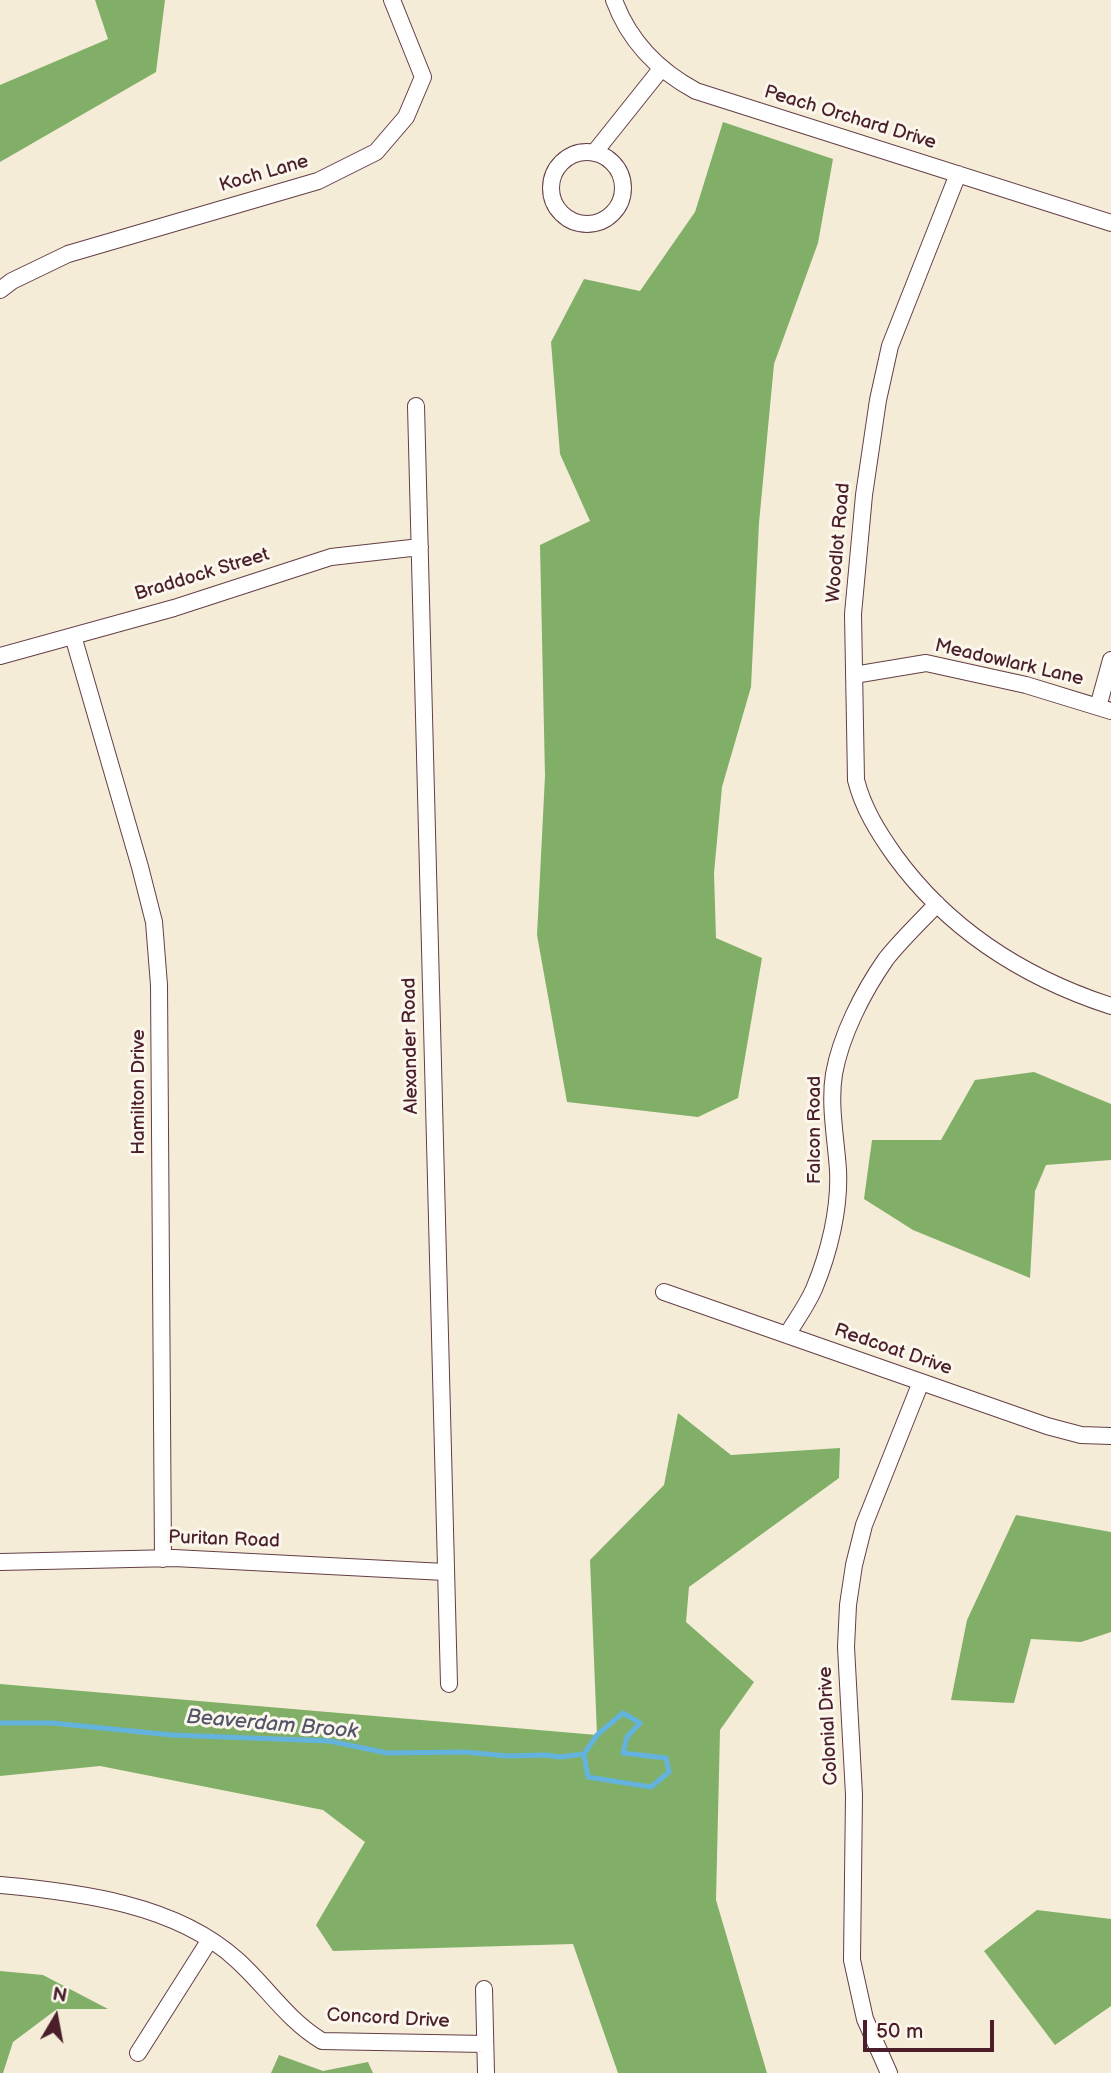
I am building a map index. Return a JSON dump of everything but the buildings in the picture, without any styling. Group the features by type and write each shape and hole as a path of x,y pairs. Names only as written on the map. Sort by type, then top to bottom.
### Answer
{"street":[{"name":"Koch Lane","path":"0,290 12,281 68,254 318,181 376,152 406,117 423,77 391,0"},
{"name":"Peach Orchard Drive","path":"614,0 634,40 661,69 681,83 711,96 1111,223"},
{"path":"594,153 661,69"},
{"path":"582,152 594,153 610,161 618,169 623,194 612,214 592,224 581,224 561,213 551,193 551,182 562,162 582,152"},
{"name":"Woodlot Road","path":"958,174 890,346 878,400 862,508 853,614 856,780 861,800 906,871 966,931 1012,963 1074,994 1111,1006"},
{"name":"Alexander Road","path":"416,407 449,1684"},
{"name":"Braddock Street","path":"0,656 173,608 331,556 419,547"},
{"name":"Hamilton Drive","path":"73,636 154,922 159,985 163,1559"},
{"path":"1105,709 1111,660"},
{"name":"Meadowlark Lane","path":"854,674 926,663 1026,685 1105,709"},
{"name":"Falcon Road","path":"787,1335 813,1290 827,1249 835,1212 838,1174 833,1104 834,1076 842,1041 887,958 937,904"},
{"name":"Redcoat Drive","path":"664,1292 1048,1426 1081,1435 1111,1436"},
{"name":"Colonial Drive","path":"889,2073 865,2019 852,1960 854,1795 846,1647 848,1605 864,1525 921,1382"},
{"name":"Puritan Road","path":"0,1562 163,1559 446,1572"},
{"name":"Concord Drive","path":"0,1885 55,1890 106,1899 166,1918 235,1958 301,2028 322,2040 485,2044"},
{"path":"138,2053 209,1941"},
{"path":"484,1989 486,2073"}],"green space":[{"path":"95,0 165,0 156,72 0,162 0,85 108,39"},
{"path":"723,122 833,159 818,243 774,364 759,523 751,687 722,787 714,873 716,938 762,958 738,1098 698,1117 567,1102 537,935 545,776 540,545 590,521 560,454 551,342 584,279 640,291 695,212"},
{"path":"1034,1072 1111,1104 1111,1160 1046,1165 1035,1191 1030,1278 913,1230 864,1199 872,1140 941,1140 975,1080"},
{"path":"678,1413 731,1455 840,1448 839,1478 689,1587 686,1622 754,1682 720,1730 716,1900 767,2073 618,2073 573,1944 333,1951 316,1925 365,1842 323,1810 100,1766 0,1776 0,1684 597,1735 590,1560 664,1485"},
{"path":"1016,1515 1111,1532 1111,1632 1081,1642 1031,1639 1014,1703 951,1700 967,1620"},
{"path":"1037,1910 1111,1919 1111,2006 1055,2045 984,1951"},
{"path":"0,1971 43,1975 108,2009 57,2009 13,2042 3,2073 0,2073"},
{"path":"279,2055 323,2071 368,2062 373,2073 271,2073"}],"waterway":[{"path":"623,1713 640,1723 627,1737 623,1753 666,1758 669,1772 651,1787 588,1777 584,1754 597,1735 623,1713"},
{"name":"Beaverdam Brook","path":"0,1723 52,1723 172,1735 329,1741 387,1753 464,1752 560,1757 584,1754"}]}
